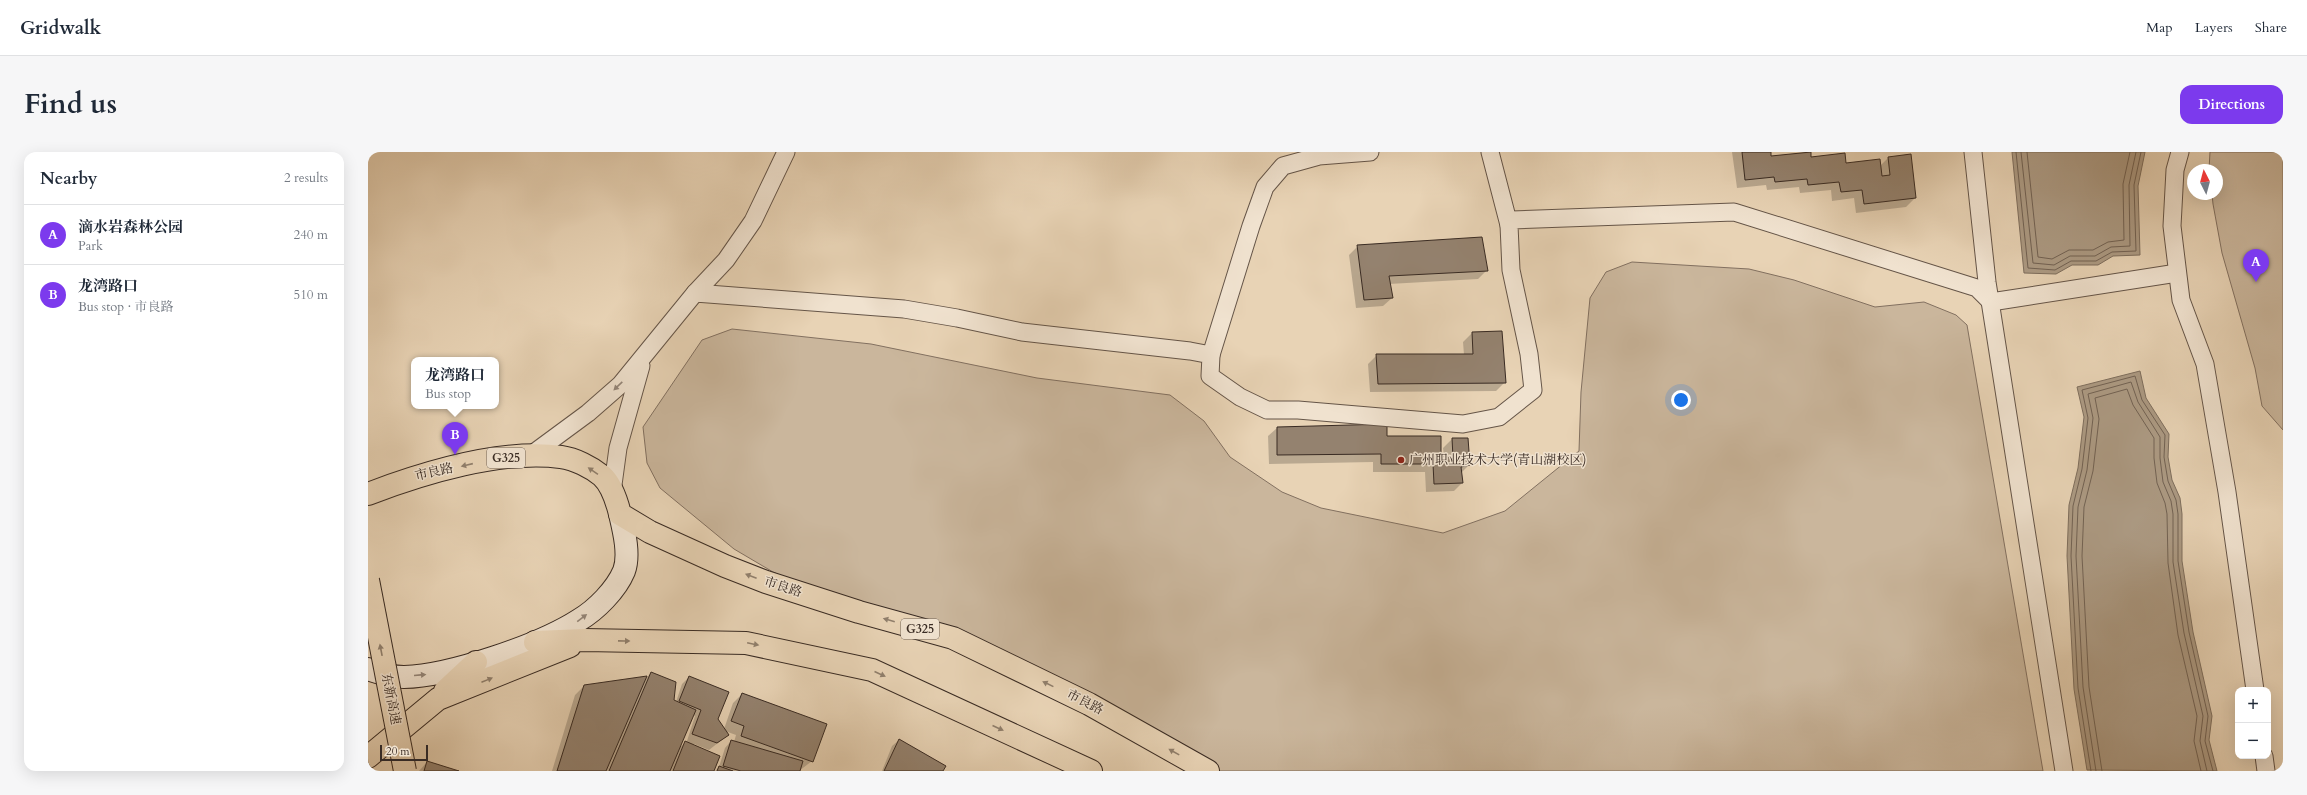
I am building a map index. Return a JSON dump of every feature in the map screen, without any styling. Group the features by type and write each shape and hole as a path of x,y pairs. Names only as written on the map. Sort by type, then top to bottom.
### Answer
{"highway":[{"name":"市良路","path":"368,494 405,480 482,461 531,454 563,457 586,465 603,477 612,492 620,514 650,532 724,566 759,579 859,612 953,638 1089,704 1208,771"},
{"name":"东新高速","path":"368,580 405,771"},
{"path":"535,642 585,640 746,643 872,670 1091,771"},
{"path":"438,699 585,640"},
{"path":"368,757 438,699 476,662"}],"street":[{"path":"531,454 593,409 620,385 695,293 726,260 753,221 786,152"},
{"path":"1370,152 1304,156 1283,166 1265,187 1251,226 1211,356 1210,376 1240,397 1267,410 1305,410 1463,424 1499,417 1533,390 1529,354 1511,270 1509,225 1490,152"},
{"path":"1973,152 1987,282 2064,771"},
{"path":"2180,152 2175,170 2172,226 2177,273 2181,300 2205,364 2227,492 2255,687"},
{"path":"1509,225 1512,220 1734,212 1977,288 1991,302"},
{"path":"1991,302 2177,273"},
{"path":"695,293 904,309 957,318 1022,332 1211,356"},
{"path":"612,492 618,448 633,389 644,357"},
{"path":"368,669 402,677 427,675 476,662 535,642 580,620 617,584 624,570 626,555 624,531 620,514"},
{"path":"2264,759 2266,771"}],"shaded area":[{"path":"2210,152 2283,152 2283,430 2262,406 2255,368 2222,253 2213,204 2213,200 2223,200 2223,164 2209,164"},
{"path":"1632,262 1749,269 1794,280 1875,307 1924,302 1956,315 1967,325 2043,771 1207,771 1022,662 811,589 773,572 734,549 660,488 647,463 643,427 702,340 732,329 871,344 1037,378 1170,395 1204,421 1230,457 1282,492 1321,508 1443,533 1505,511 1579,451 1581,392 1590,298 1606,272"}],"water":[{"path":"2012,152 2145,152 2138,186 2140,255 2113,256 2098,265 2072,265 2056,274 2024,273"},
{"path":"2140,371 2146,398 2169,434 2168,457 2172,480 2180,498 2182,514 2182,561 2193,632 2212,716 2209,740 2217,771 2087,770 2074,689 2067,556 2069,505 2078,468 2084,417 2077,387"}],"building":[{"path":"1742,152 1771,152 1771,156 1811,152 1811,157 1845,153 1846,163 1880,159 1882,176 1890,175 1888,157 1911,154 1916,198 1864,204 1862,190 1841,192 1839,182 1808,185 1807,179 1775,182 1774,177 1745,180"},
{"path":"1482,237 1488,271 1389,276 1393,298 1364,300 1357,245"},
{"path":"1502,331 1506,383 1378,384 1376,354 1473,354 1472,332"},
{"path":"1387,424 1387,436 1441,436 1441,456 1453,458 1452,438 1468,438 1470,465 1461,467 1463,483 1434,484 1433,464 1381,464 1381,454 1277,455 1277,427"},
{"path":"651,672 676,682 674,700 696,710 670,771 609,771"},
{"path":"647,676 606,771 557,771 584,685"},
{"path":"689,676 729,692 718,719 729,735 717,743 692,734 701,710 679,701"},
{"path":"742,693 827,724 813,762 741,736 744,726 731,721"},
{"path":"899,739 946,766 943,771 884,771"},
{"path":"731,740 803,761 800,771 741,771 723,766"},
{"path":"685,741 720,756 714,771 673,771"},
{"path":"427,761 459,771 424,771"},
{"path":"719,766 733,771 717,771"}],"place":[{"name":"滴水岩森林公园","path":"2256,282"},
{"name":"龙湾路口","path":"455,455"},
{"name":"广州职业技术大学(青山湖校区)","path":"1401,460"}]}
